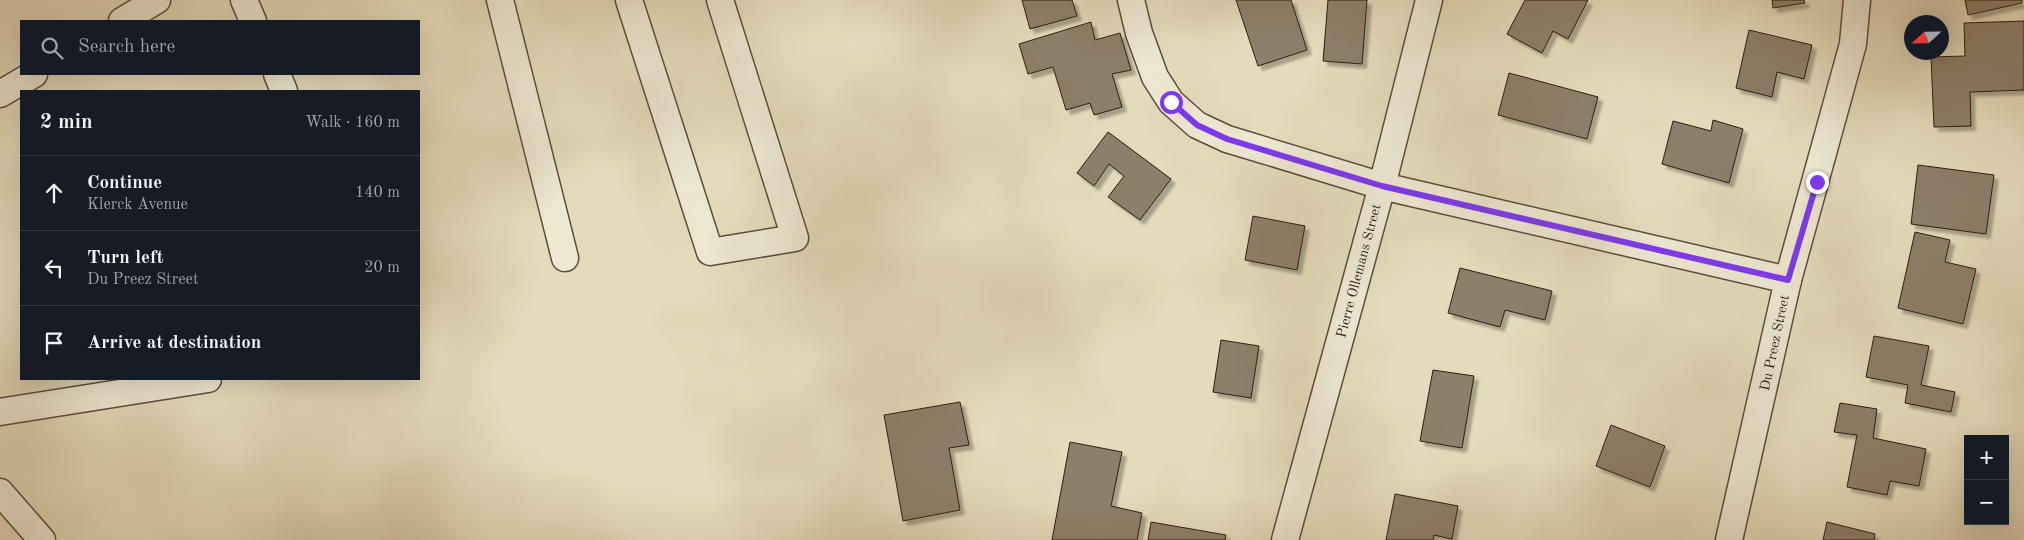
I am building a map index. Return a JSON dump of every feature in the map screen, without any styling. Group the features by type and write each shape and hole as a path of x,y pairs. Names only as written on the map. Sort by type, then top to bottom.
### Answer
{"street":[{"path":"244,0 253,20"},
{"path":"500,0 565,258"},
{"path":"629,0 710,252 795,238 720,0"},
{"path":"1131,0 1139,33 1156,77 1171,102 1197,125 1227,139 1382,186 1788,280"},
{"name":"Pierre Ollemans Street","path":"1286,540 1382,186 1428,0"},
{"name":"Du Preez Street","path":"1728,540 1788,280 1853,44 1857,0"},
{"path":"0,94 32,75"},
{"path":"277,75 284,90"},
{"path":"0,412 202,380"},
{"path":"0,492 42,540"}],"building":[{"path":"1022,0 1072,0 1077,16 1030,29"},
{"path":"1236,0 1291,0 1307,50 1258,66"},
{"path":"1328,0 1367,0 1362,64 1323,61"},
{"path":"1525,0 1588,0 1568,39 1553,31 1542,53 1507,34"},
{"path":"1772,0 1804,0 1805,3 1773,8"},
{"path":"1965,0 2022,0 2022,3 1968,15"},
{"path":"2024,21 2024,90 1970,92 1971,126 1934,127 1931,60 1949,60 1949,56 1965,56 1964,23"},
{"path":"1091,22 1095,40 1120,33 1131,70 1112,74 1122,107 1094,115 1090,103 1066,110 1053,67 1028,74 1019,44"},
{"path":"1749,30 1812,45 1804,79 1777,72 1772,97 1736,88"},
{"path":"1509,73 1598,97 1587,139 1498,115"},
{"path":"1713,120 1743,129 1729,183 1662,164 1673,121 1711,131"},
{"path":"1108,132 1171,179 1140,220 1108,197 1124,176 1109,164 1094,186 1077,173"},
{"path":"1918,165 1994,175 1986,234 1911,224"},
{"path":"1253,216 1305,226 1297,270 1245,260"},
{"path":"1915,232 1950,240 1945,262 1976,269 1963,324 1898,308"},
{"path":"1460,268 1552,291 1545,320 1505,310 1500,327 1448,313"},
{"path":"1874,336 1929,346 1921,385 1955,392 1951,412 1905,403 1908,385 1866,377"},
{"path":"1221,340 1259,346 1251,398 1213,392"},
{"path":"1433,370 1474,376 1462,448 1420,441"},
{"path":"960,402 969,445 949,448 960,510 903,521 884,415"},
{"path":"1840,403 1877,409 1873,438 1926,449 1919,486 1890,481 1887,495 1847,487 1857,435 1834,432"},
{"path":"1611,425 1665,446 1650,487 1596,466"},
{"path":"1070,442 1122,452 1111,506 1142,513 1137,540 1052,540"},
{"path":"1395,494 1458,506 1452,539 1434,535 1433,540 1386,540"},
{"path":"1151,522 1226,535 1225,540 1148,540"},
{"path":"1827,522 1875,534 1874,540 1823,540"}],"route":[{"path":"1171,102 1197,125 1227,139 1382,186 1788,280 1817,182"}]}
